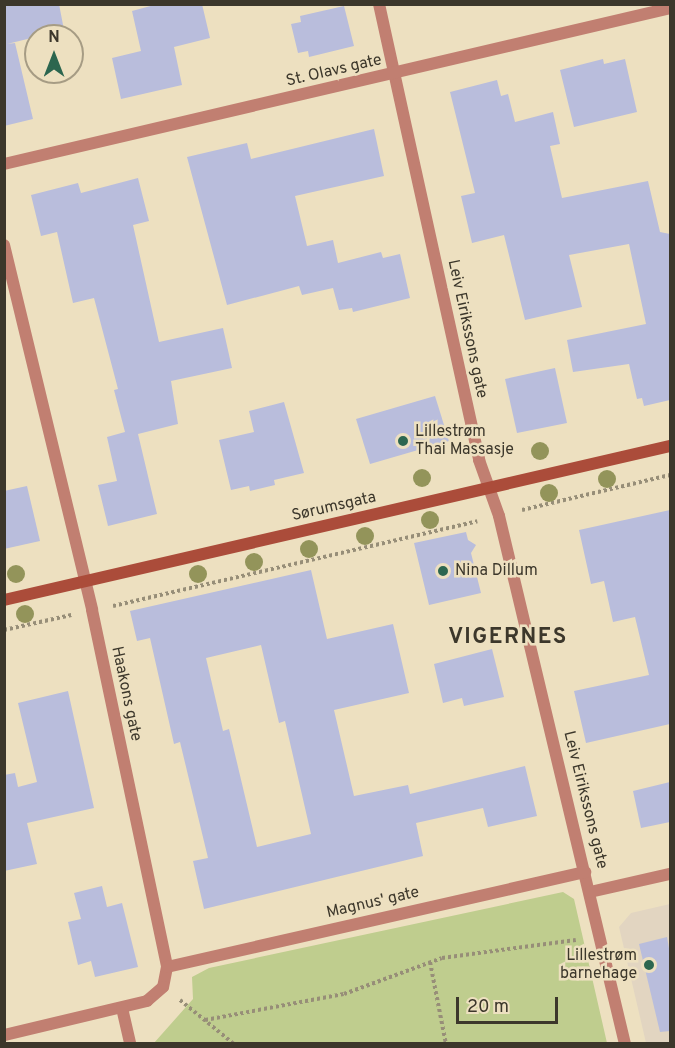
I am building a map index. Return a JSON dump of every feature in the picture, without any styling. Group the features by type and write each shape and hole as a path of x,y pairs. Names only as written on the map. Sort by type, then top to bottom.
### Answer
{"main road":[{"name":"Sørumsgata","path":"4,600 670,446"}],"street":[{"name":"Leiv Eirikssons gate","path":"379,4 479,460 499,516 625,1044"},
{"name":"St. Olavs gate","path":"4,164 670,8"},
{"name":"Haakons gate","path":"4,245 85,583 167,968 163,987"},
{"name":"Magnus' gate","path":"167,968 585,872"},
{"path":"590,891 670,874"},
{"path":"4,1035 147,1001 163,987"},
{"path":"122,1008 130,1044"}],"path":[{"path":"519,511 670,475"},
{"path":"107,607 480,520"},
{"path":"4,630 76,614"},
{"path":"205,1020 344,994 430,962 600,936"},
{"path":"430,962 446,1044"},
{"path":"163,987 234,1044"}],"shaded area":[{"name":"Lillestrøm barnehage","path":"670,904 670,1043 646,1043 619,927 631,913"}],"green space":[{"path":"563,892 574,899 607,1043 154,1043 193,999 192,977 209,968"}],"building":[{"path":"4,4 59,4 63,24 24,24 24,40 7,44 15,43 33,119 4,126"},
{"path":"158,4 202,4 210,38 174,47 182,85 121,99 112,58 141,51 132,11"},
{"path":"344,6 354,46 309,57 308,51 298,53 291,24 301,22 300,16"},
{"path":"603,59 604,64 625,59 637,112 574,127 560,70"},
{"path":"497,80 501,96 508,94 515,122 553,112 560,144 550,146 562,198 648,181 660,232 670,234 670,400 644,406 642,398 637,399 629,364 573,372 567,340 646,324 629,244 569,255 582,307 525,320 504,235 472,243 461,196 475,193 450,92"},
{"path":"374,129 384,176 295,196 307,246 333,240 338,263 381,252 383,258 400,254 410,298 353,312 352,308 339,310 333,288 302,295 299,286 227,305 187,157 247,143 251,159"},
{"path":"138,178 149,221 133,225 159,342 223,328 232,368 171,381 178,424 138,434 157,514 108,526 98,485 117,481 107,437 125,432 114,390 118,389 94,298 73,303 57,232 41,236 31,195 78,183 81,193"},
{"path":"555,368 567,423 517,433 505,379"},
{"path":"435,396 449,441 370,464 356,419"},
{"path":"284,402 304,473 274,480 275,485 250,491 249,486 231,490 219,440 254,432 249,411"},
{"path":"27,486 40,541 4,549 4,491"},
{"path":"670,510 670,724 586,743 574,691 649,675 635,617 613,622 604,581 591,584 579,530"},
{"path":"466,532 468,540 476,545 471,553 481,593 429,605 414,543"},
{"path":"311,570 327,639 393,624 409,693 334,710 354,796 408,785 410,794 525,766 537,816 488,827 483,808 416,823 423,856 204,909 193,861 208,858 180,742 174,744 150,638 137,641 130,611","holes":["261,645 279,723 285,721 311,834 257,847 229,729 223,731 206,658"]},
{"path":"492,649 504,697 464,706 462,698 443,703 434,664"},
{"path":"68,691 94,808 27,823 37,864 4,871 4,775 15,773 18,787 37,782 18,703"},
{"path":"670,782 670,822 641,828 633,791"},
{"path":"102,886 107,907 122,903 138,967 95,977 91,961 78,965 68,922 81,919 74,893"},
{"path":"667,937 670,954 670,1031 660,1032 639,944"}],"place":[{"name":"Lillestrøm Thai Massasje","path":"403,441"},
{"name":"Nina Dillum","path":"443,571"},
{"name":"Lillestrøm barnehage","path":"649,965"}],"district":[{"name":"VIGERNES","path":"508,638"}]}
